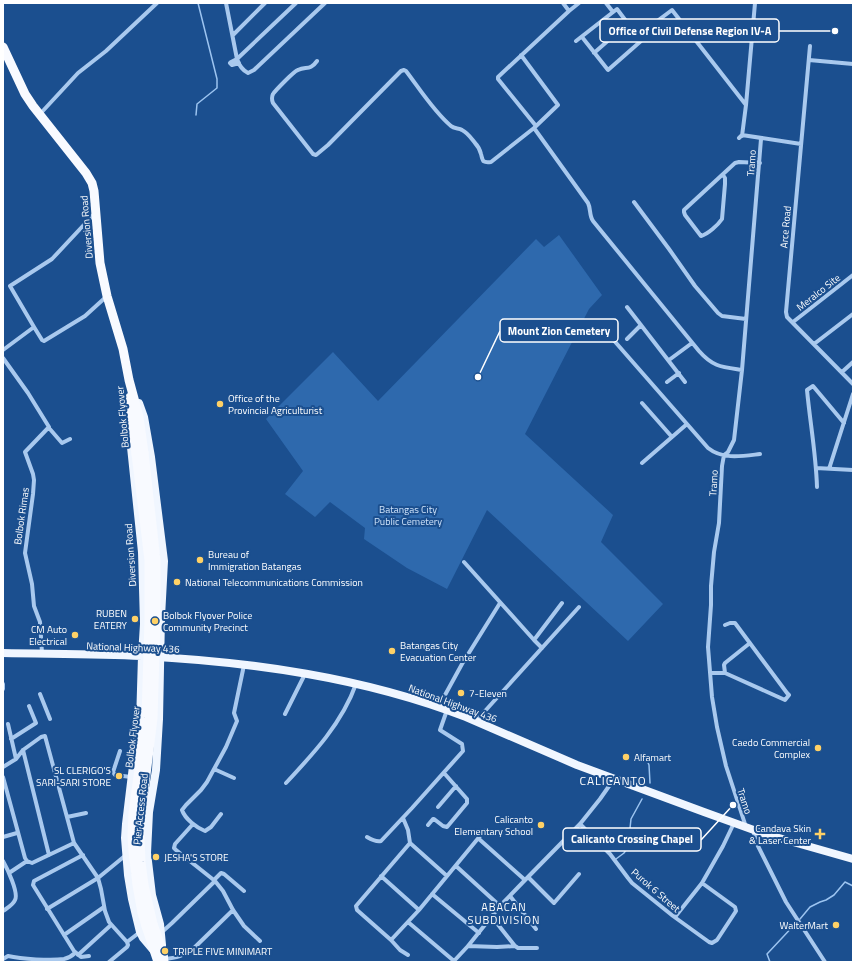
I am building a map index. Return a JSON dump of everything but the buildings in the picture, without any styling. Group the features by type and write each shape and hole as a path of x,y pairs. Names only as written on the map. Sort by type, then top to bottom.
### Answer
{"highway":[{"name":"Diversion Road","path":"3,47 25,94 39,115 90,180 94,191 100,263 107,296 123,349 129,380"},
{"name":"Bolbok Flyover","path":"129,380 131,417 140,454 149,560 146,718 132,836 136,880 142,913 146,927 161,957"}],"main road":[{"name":"Diversion Road","path":"129,380 128,419 142,552 144,624 142,656"},
{"name":"Diversion Road","path":"129,380 144,417 151,457 164,561 161,617 161,657"},
{"name":"National Highway 436","path":"3,653 142,656 244,664 306,674 398,694 439,706 545,752 735,823 788,841 853,859"},
{"name":"Pier Access Road","path":"142,656 140,722 131,777 125,838 132,899 146,927"},
{"name":"Pier Access Road","path":"161,657 160,719 156,770 149,812 147,854 152,895 160,924 161,957"}],"street":[{"path":"39,115 78,73 106,51 157,3"},
{"path":"226,3 238,61 248,73 252,72 323,4"},
{"path":"233,35 265,3"},
{"path":"238,61 296,3"},
{"path":"563,3 569,11"},
{"path":"579,3 498,76 498,79 535,127 588,203 591,209 590,214 593,221 692,343 704,357 716,365 742,370"},
{"path":"606,3 613,12"},
{"path":"755,3 746,105 740,137 772,139 801,144"},
{"path":"576,41 617,9 641,41 608,70 582,37"},
{"path":"637,36 672,10 746,105"},
{"path":"594,53 628,24"},
{"name":"Arce Road","path":"810,46 786,312 787,317 853,384"},
{"path":"317,61 309,68 300,69 295,72 273,94 272,100 313,154 316,155 324,149 401,71 404,70 439,115 452,127 468,134 478,146 482,159 486,163 491,162 535,127 558,105 521,55"},
{"path":"809,60 853,64"},
{"name":"Tramo","path":"761,138 742,370 734,440 728,452 724,456 722,466 719,523 711,586 708,647 710,673 715,715 726,766 750,828 786,902 825,962"},
{"path":"723,175 725,178 725,184 722,219 705,235 701,236 684,211 732,166 738,162 760,163"},
{"path":"634,202 695,286 718,313 722,316 746,319"},
{"path":"95,213 52,259 10,286 44,341 85,316 107,296"},
{"name":"Meralco Site","path":"793,322 853,274"},
{"path":"627,306 685,382"},
{"path":"814,344 853,314"},
{"path":"627,339 641,325"},
{"path":"3,350 34,327"},
{"path":"610,336 708,448 724,456 760,454"},
{"path":"668,360 692,343"},
{"path":"3,358 28,393 49,428 62,444 70,438"},
{"path":"842,372 853,362"},
{"path":"667,382 679,373"},
{"path":"817,487 807,390 813,386 844,423"},
{"path":"829,469 853,394"},
{"path":"642,403 672,437"},
{"path":"642,463 687,424"},
{"name":"Bolbok Rimas","path":"42,653 40,622 34,606 32,584 25,553 34,480 25,452 49,428"},
{"path":"816,468 853,470"},
{"path":"464,562 542,648"},
{"path":"439,706 462,664 500,603"},
{"path":"534,640 562,603"},
{"path":"476,721 579,607"},
{"path":"710,673 726,673 783,699 786,699 788,696 787,692 734,623 725,625"},
{"path":"726,673 725,663 750,643"},
{"path":"221,814 207,830 202,830 193,824 183,814 182,810 204,787 226,748 237,721 234,713 244,664"},
{"path":"285,714 306,674"},
{"path":"3,684 3,689"},
{"path":"286,783 305,763 332,730 350,701 356,684"},
{"path":"40,694 50,719"},
{"path":"11,739 36,723 29,706"},
{"path":"367,837 378,842 381,841 463,751 464,749 462,744 440,730 447,710"},
{"path":"8,724 16,759"},
{"path":"3,767 16,759 23,750 41,737 45,736 74,843 98,878 107,920 127,942"},
{"path":"23,750 49,855"},
{"path":"120,751 113,773 115,775 131,777"},
{"path":"214,769 234,778"},
{"path":"428,825 434,819 443,826 447,827 466,803 467,799 444,773"},
{"path":"3,777 17,833 27,861 32,863 74,843"},
{"path":"408,922 454,961 479,933 500,906 580,824 614,779"},
{"path":"438,807 456,786"},
{"path":"3,802 9,801"},
{"path":"67,817 86,813"},
{"path":"403,818 408,830 410,843 447,876"},
{"path":"675,918 702,883 724,846 735,823"},
{"path":"193,824 175,844 174,848 214,880 223,891 244,926 260,941"},
{"name":"Purok 6 Street","path":"580,824 610,854 628,878 675,918 712,943 717,940 736,911 735,907 702,883"},
{"path":"391,940 419,910 485,830"},
{"path":"3,837 17,833"},
{"path":"479,839 554,903 579,874"},
{"path":"408,955 400,950 356,908 356,906 410,843"},
{"path":"83,855 34,881 33,885 77,954 84,957 89,956"},
{"path":"47,908 98,878 126,855"},
{"path":"3,861 9,873 16,896 14,902 3,911"},
{"path":"9,873 27,861"},
{"path":"456,866 500,906"},
{"path":"161,932 172,923 221,873 244,891"},
{"path":"381,876 419,910"},
{"path":"432,894 479,933"},
{"path":"510,896 536,929"},
{"path":"64,935 104,907"},
{"path":"161,957 178,957 187,953 234,910"},
{"path":"492,917 515,946"},
{"path":"3,959 8,956 30,959 67,958 77,954 111,925"},
{"path":"109,962 127,947 127,942 146,927"},
{"path":"468,946 515,946 518,948 538,948"}],"green space":[{"name":"Batangas City Public Cemetery","path":"559,235 602,295 589,309 525,434 613,515 601,542 663,604 628,641 487,510 447,589 407,568 364,539 365,528 330,502 315,517 285,494 303,471 266,419 333,352 378,401 536,239 544,247"}],"waterway":[{"path":"196,115 197,104 217,88 217,79 198,3"},
{"path":"644,753 649,765 650,783"},
{"path":"616,859 624,853 628,847 631,819 642,799"},
{"path":"800,919 810,907 834,895 845,882 853,886"},
{"path":"770,962 767,954 797,922"}],"place":[{"name":"Office of Civil Defense Region IV-A","path":"835,31"},
{"name":"Mount Zion Cemetery","path":"478,377"},
{"name":"Office of the Provincial Agriculturist","path":"220,404"},
{"name":"Bureau of Immigration Batangas","path":"200,560"},
{"name":"National Telecommunications Commission","path":"177,582"},
{"name":"RUBEN EATERY","path":"135,619"},
{"name":"Bolbok Flyover Police Community Precinct","path":"155,621"},
{"name":"CM Auto Electrical","path":"75,635"},
{"name":"Batangas City Evacuation Center","path":"392,651"},
{"name":"7-Eleven","path":"461,693"},
{"name":"Caedo Commercial Complex","path":"818,748"},
{"name":"Alfamart","path":"626,757"},
{"name":"SL CLERIGO'S SARI-SARI STORE","path":"119,776"},
{"name":"Calicanto Crossing Chapel","path":"733,805"},
{"name":"Calicanto Elementary School","path":"541,825"},
{"name":"Candava Skin & Laser Center","path":"820,834"},
{"name":"JESHA'S STORE","path":"156,857"},
{"name":"WalterMart","path":"836,925"},
{"name":"TRIPLE FIVE MINIMART","path":"165,951"}],"district":[{"name":"CALICANTO","path":"613,781"},
{"name":"ABACAN SUBDIVISION","path":"504,913"}]}
